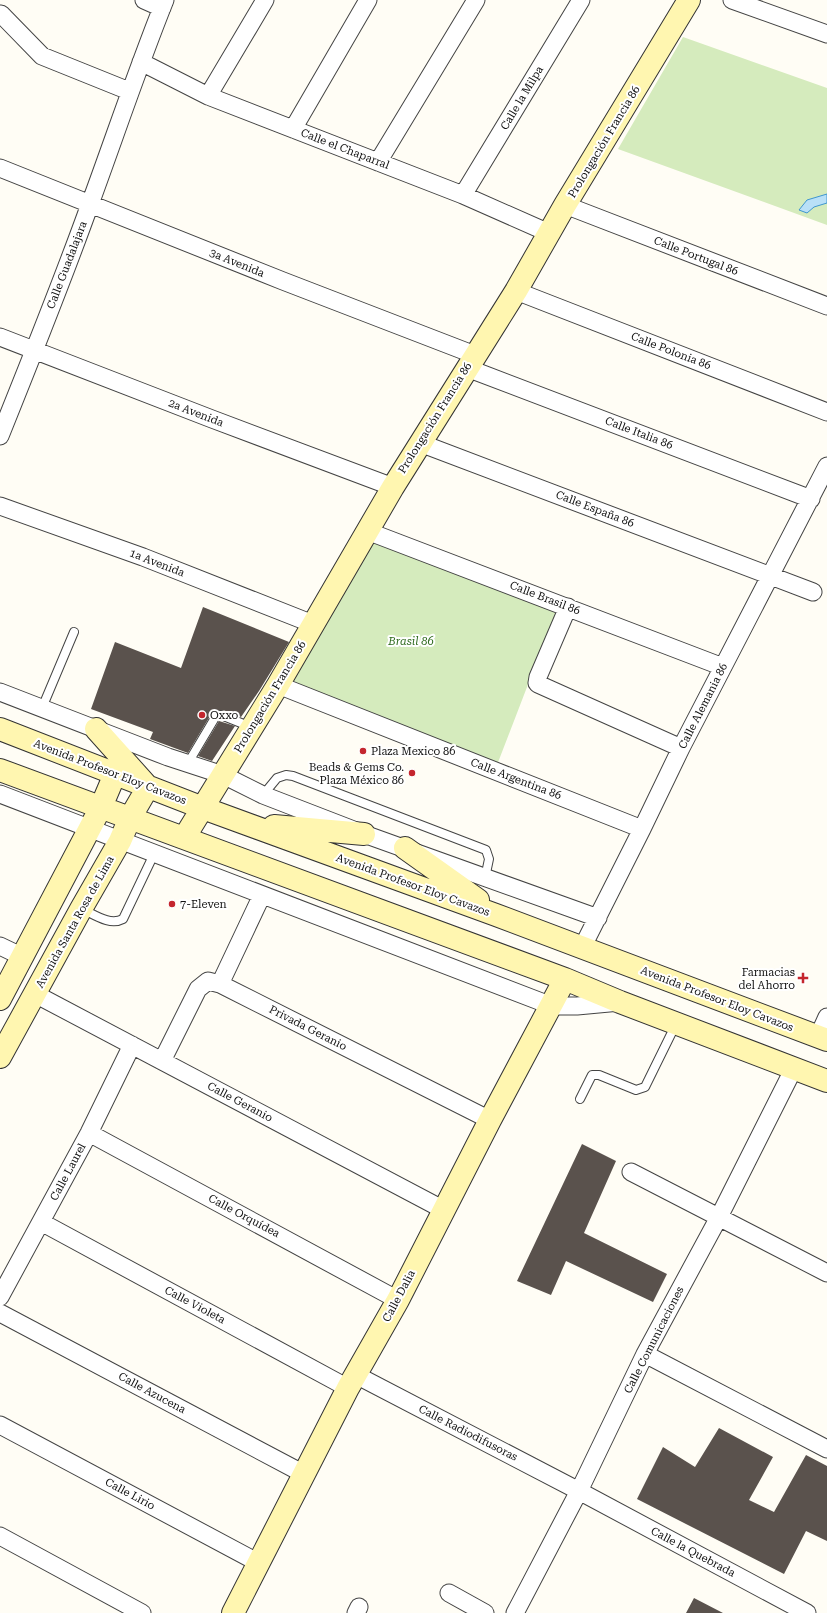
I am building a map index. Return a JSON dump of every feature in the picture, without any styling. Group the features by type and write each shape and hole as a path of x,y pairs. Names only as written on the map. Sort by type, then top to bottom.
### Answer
{"street":[{"path":"144,0 164,4"},
{"path":"208,96 265,0"},
{"path":"293,129 368,0"},
{"path":"378,162 476,0"},
{"name":"Calle la Milpa","path":"462,195 581,0"},
{"name":"Prolongación Francia 86","path":"184,838 278,685 393,487 516,291 565,205 689,0"},
{"path":"732,0 827,34"},
{"name":"Calle Guadalajara","path":"0,436 90,205 129,91 164,4"},
{"path":"1,14 42,56 129,91"},
{"name":"Calle el Chaparral","path":"141,62 208,96 462,195 549,233"},
{"name":"3a Avenida","path":"0,168 283,282 471,361"},
{"name":"Calle Portugal 86","path":"565,205 827,306"},
{"name":"Calle Polonia 86","path":"516,291 827,412"},
{"name":"2a Avenida","path":"0,337 393,487"},
{"name":"Calle Italia 86","path":"471,361 811,499"},
{"name":"Calle España 86","path":"420,443 814,592"},
{"name":"Calle Alemania 86","path":"582,948 681,748 827,466"},
{"name":"1a Avenida","path":"0,506 143,557 313,624"},
{"name":"Calle Brasil 86","path":"367,531 723,667"},
{"path":"568,607 537,682 681,748"},
{"name":"Calle Argentina 86","path":"278,685 642,829"},
{"path":"0,692 223,775 263,795 364,834 598,918"},
{"name":"Avenida Profesor Eloy Cavazos","path":"0,728 203,808 496,915 822,1039"},
{"path":"96,729 148,787"},
{"path":"0,770 565,979 620,1002 827,1081"},
{"path":"0,999 101,807 115,774"},
{"name":"Avenida Santa Rosa de Lima","path":"0,1058 81,909 120,841 130,818 148,787"},
{"path":"0,794 552,1006 576,1006 620,1002"},
{"path":"250,825 292,827 364,834"},
{"path":"405,848 471,895 496,915"},
{"path":"162,1061 198,989 208,981 220,984 262,895"},
{"path":"0,946 23,957"},
{"name":"Calle Dalia","path":"232,1613 352,1382 398,1300 490,1120 552,1006 565,979"},
{"name":"Privada Geranio","path":"220,984 490,1120"},
{"name":"Calle Geranio","path":"35,994 444,1210"},
{"path":"822,1039 827,1017"},
{"name":"Calle Laurel","path":"0,1297 89,1133 132,1045"},
{"name":"Calle Comunicaciones","path":"515,1613 580,1491 645,1354 719,1217 794,1068"},
{"name":"Calle Orquídea","path":"89,1133 398,1300"},
{"path":"631,1172 827,1274"},
{"name":"Calle Violeta","path":"41,1222 352,1382"},
{"name":"Calle Azucena","path":"0,1313 304,1474"},
{"path":"645,1354 827,1449"},
{"name":"Calle Radiodifusoras","path":"352,1382 580,1491"},
{"name":"Calle Lirio","path":"0,1426 259,1563"},
{"name":"Calle la Quebrada","path":"580,1491 807,1613"},
{"path":"0,1536 142,1613"},
{"path":"449,1593 485,1613"}],"lane":[{"path":"42,708 74,632"},
{"path":"188,763 216,716 221,716 252,727"},
{"path":"263,795 277,778 286,776 293,776 337,792 486,850 489,859 485,878"},
{"path":"81,909 111,922 117,922 123,919 154,854"},
{"path":"580,1099 592,1075 598,1075 636,1090 645,1087 676,1023"}],"green space":[{"path":"683,37 827,88 827,225 618,149"},
{"name":"Brasil 86","path":"373,535 557,609 497,765 286,684"}],"water":[{"path":"827,194 827,203 814,207 807,213 799,210 807,200"}],"building":[{"path":"203,607 289,642 241,717 223,710 213,711 188,753 150,739 153,732 91,709 115,642 181,668"},
{"path":"219,721 235,726 212,761 198,756"},
{"path":"582,1144 616,1161 584,1233 667,1274 653,1302 566,1261 551,1295 517,1281"},
{"path":"719,1428 773,1457 749,1500 774,1512 806,1455 827,1466 827,1541 806,1531 784,1574 637,1499 663,1447 695,1467"},
{"path":"694,1598 723,1613 686,1613"}],"place":[{"name":"Oxxo","path":"202,715"},
{"name":"Plaza Mexico 86","path":"363,751"},
{"name":"Beads & Gems Co. Plaza México 86","path":"412,773"},
{"name":"7-Eleven","path":"172,904"},
{"name":"Farmacias del Ahorro","path":"803,978"}]}
